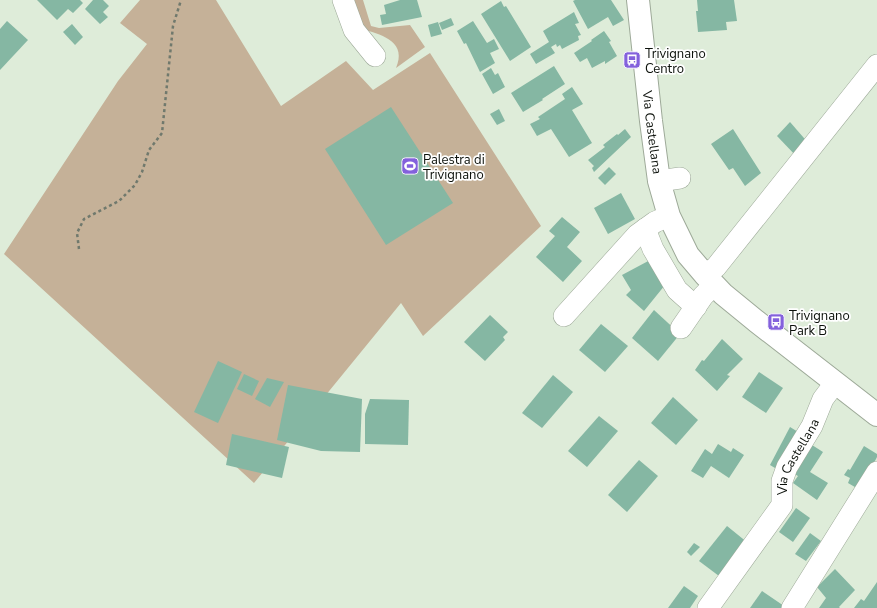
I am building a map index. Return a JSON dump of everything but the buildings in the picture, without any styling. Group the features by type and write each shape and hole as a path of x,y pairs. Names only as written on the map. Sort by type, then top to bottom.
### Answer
{"main road":[{"name":"Via Castellana","path":"638,0 659,182 669,216 688,255 710,280 756,321 877,415"}],"street":[{"path":"343,0 354,30 375,56"},
{"path":"681,328 703,296 716,267 877,65"},
{"path":"659,182 680,178"},
{"path":"564,316 637,235 654,222 669,216"},
{"path":"645,229 652,249 677,290 696,307"},
{"name":"Via Castellana","path":"708,608 782,505 782,481 787,467 812,426 823,399 835,383"},
{"path":"792,608 877,472"}],"path":[{"path":"79,249 77,232 84,219 119,201 134,185 142,172 149,150 162,133 173,26 181,0"}],"shaded area":[{"path":"140,0 216,0 281,106 346,61 373,90 430,53 541,226 423,336 401,303 254,483 4,254 118,81 147,44 120,23"},
{"path":"354,0 363,0 371,26 379,28 410,25 425,47 396,68 399,59 396,46 386,38 365,30"}],"place":[{"name":"Trivignano Centro","path":"632,60"},
{"name":"Palestra di Trivignano","path":"410,166"},
{"name":"Trivignano Park B","path":"776,322"}]}
